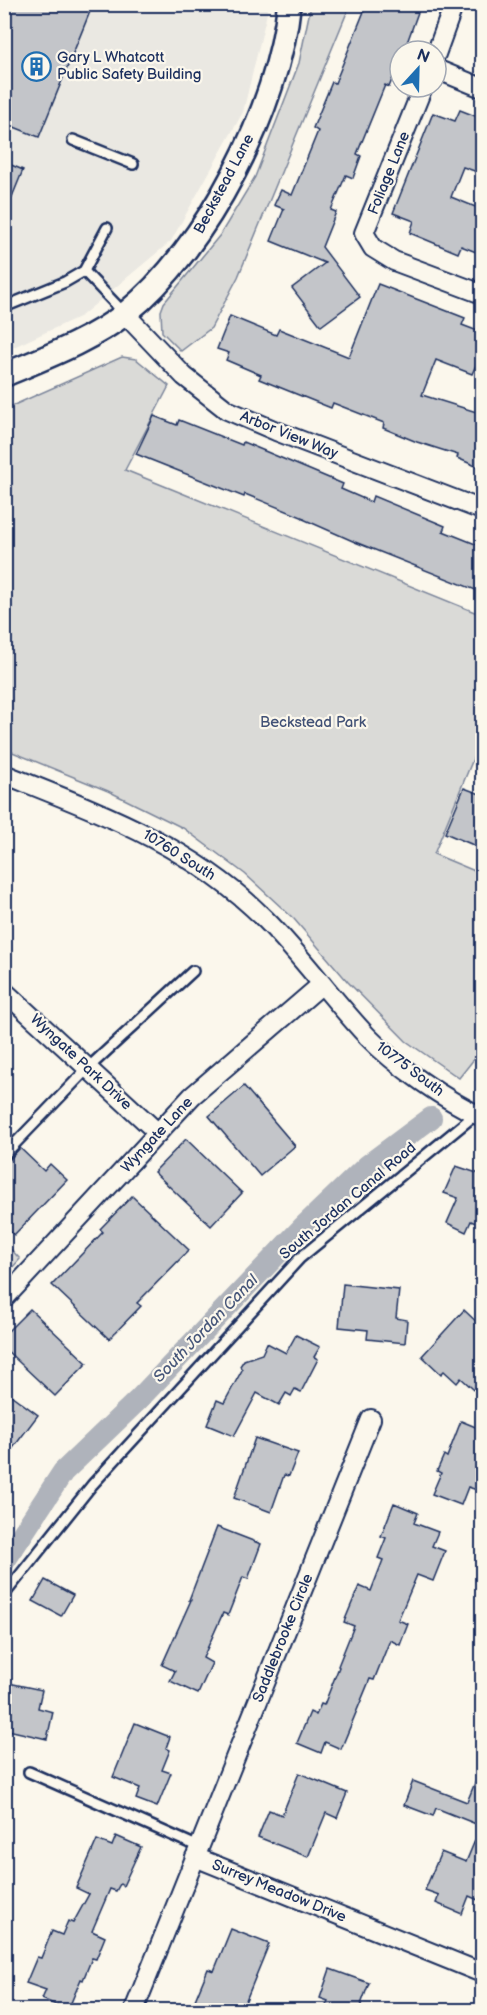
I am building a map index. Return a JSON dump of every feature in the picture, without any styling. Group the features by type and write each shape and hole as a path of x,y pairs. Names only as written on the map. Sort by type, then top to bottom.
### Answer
{"street":[{"name":"Beckstead Lane","path":"4,375 63,349 125,314 150,291 191,244 211,216 255,127 274,75 289,4"},
{"path":"441,39 454,4"},
{"path":"448,74 483,88"},
{"name":"Foliage Lane","path":"418,99 364,233 373,248 394,261 483,294"},
{"name":"Arbor View Way","path":"125,314 184,376 228,410 276,431 483,510"},
{"name":"10760 South","path":"4,774 109,815 191,859 229,887 266,920 322,984"},
{"name":"10775 South","path":"322,984 368,1038 393,1059 447,1098 480,1113"},
{"name":"Wyngate Lane","path":"4,1299 192,1096 322,984"},
{"name":"Wyngate Park Drive","path":"4,992 158,1133"},
{"name":"Saddlebrooke Circle","path":"197,1852 371,1419"},
{"name":"Surrey Meadow Drive","path":"134,2010 197,1852 483,1973"}],"lane":[{"path":"73,140 133,164"},
{"path":"4,307 65,282 84,271 107,228"},
{"path":"84,271 125,314"},
{"path":"4,1155 88,1068 193,971"},
{"name":"South Jordan Canal Road","path":"4,1595 92,1485 300,1258 480,1113"},
{"path":"29,1772 197,1852"}],"shaded area":[{"path":"4,5 269,5 243,112 171,241 81,316 5,351"}],"green space":[{"path":"311,5 350,5 238,277 211,328 181,351 162,332 161,311 164,303 220,235 255,177 299,63"},
{"name":"Beckstead Park","path":"122,357 136,359 169,386 125,470 482,615 482,737 434,854 482,874 482,1049 459,1078 406,1041 348,982 294,919 245,874 183,828 108,791 5,749 5,409"},
{"path":"5,1243 20,1259 12,1268 5,1262"}],"building":[{"name":"Gary L Whatcott Public Safety Building","path":"4,4 81,4 91,9 39,137 4,123"},
{"path":"367,4 421,4 408,39 388,39 388,86 385,85 357,154 361,156 353,178 346,175 331,210 336,212 322,247 360,297 321,326 292,288 325,263 271,241 284,209 274,205 281,190 292,195 318,131 313,128 332,82 335,83"},
{"path":"460,110 483,119 483,174 463,167 451,197 483,210 483,251 477,249 476,252 461,246 458,253 410,233 414,221 393,213 433,113 455,121"},
{"path":"4,162 23,170 5,214 4,214"},
{"path":"378,284 465,318 462,325 483,333 483,349 472,374 436,360 422,395 483,414 483,469 457,458 458,455 383,428 384,423 333,403 331,408 259,379 261,375 226,360 229,353 217,349 230,316 276,335 279,329 349,357"},
{"path":"154,416 177,425 179,420 242,445 243,442 343,484 341,489 371,502 373,496 445,526 443,531 483,547 483,593 355,542 245,494 244,497 136,454"},
{"path":"464,788 483,795 483,849 445,833"},
{"path":"244,1086 295,1146 260,1176 209,1116"},
{"path":"186,1139 242,1193 211,1226 154,1172"},
{"path":"20,1148 44,1171 50,1164 67,1180 14,1235 4,1226 4,1162"},
{"path":"456,1166 483,1175 483,1226 471,1221 466,1232 447,1223 458,1198 444,1193"},
{"path":"132,1196 189,1250 137,1303 141,1306 109,1339 52,1285 103,1232 100,1229"},
{"path":"343,1284 399,1290 396,1318 407,1320 405,1343 367,1339 368,1330 339,1327"},
{"path":"30,1309 87,1363 55,1396 4,1348 4,1335"},
{"path":"464,1310 482,1327 483,1398 461,1378 457,1383 444,1371 441,1374 422,1356"},
{"path":"296,1335 320,1347 314,1357 318,1359 301,1392 295,1389 291,1396 286,1393 279,1405 257,1393 234,1436 207,1425 217,1400 224,1403 242,1370 240,1366 244,1360 262,1354 267,1343 286,1353"},
{"path":"4,1390 38,1415 4,1460"},
{"path":"461,1421 483,1430 483,1453 477,1466 483,1468 483,1492 468,1487 461,1505 432,1494 441,1473 437,1471 444,1455 447,1457"},
{"path":"255,1438 298,1453 289,1476 284,1475 271,1512 234,1498"},
{"path":"394,1503 418,1513 414,1523 438,1532 432,1546 445,1551 433,1581 417,1575 398,1620 408,1624 400,1645 390,1640 374,1680 370,1679 341,1749 325,1742 321,1753 297,1743 310,1712 316,1715 321,1704 324,1705 354,1626 344,1622 359,1586 371,1591 383,1560 378,1558 386,1538 381,1536"},
{"path":"217,1527 261,1544 248,1579 243,1577 228,1615 223,1613 203,1658 212,1663 198,1694 170,1681 175,1671 162,1665 191,1600 189,1600"},
{"path":"45,1580 73,1595 61,1616 33,1601"},
{"path":"4,1682 42,1690 38,1708 53,1712 47,1739 8,1730 11,1717 4,1716"},
{"path":"135,1723 170,1737 166,1748 170,1750 162,1770 171,1773 157,1807 136,1799 140,1788 113,1777"},
{"path":"482,1766 483,1888 478,1900 469,1896 462,1914 436,1903 439,1895 425,1890 441,1852 466,1862 481,1826 436,1808 433,1816 404,1805 413,1781 467,1802"},
{"path":"299,1773 347,1793 337,1818 326,1813 308,1857 258,1837 269,1810 282,1815"},
{"path":"116,1836 141,1847 123,1886 120,1884 116,1891 110,1889 92,1931 105,1937 96,1959 92,1958 83,1980 81,1979 68,2010 42,1999 46,1990 26,1983 37,1957 41,1958 52,1931 62,1935 68,1921 73,1923 89,1894 76,1888 97,1840 112,1846"},
{"path":"231,1929 269,1944 242,2010 221,2010 195,2000 208,1969 214,1971"},
{"path":"330,1969 369,1983 359,2010 324,2010 328,2001 320,1998"}],"waterway":[{"name":"South Jordan Canal","path":"4,1562 63,1472 137,1401 302,1228 368,1165 431,1118"}],"place":[{"name":"Gary L Whatcott Public Safety Building","path":"36,66"}]}
